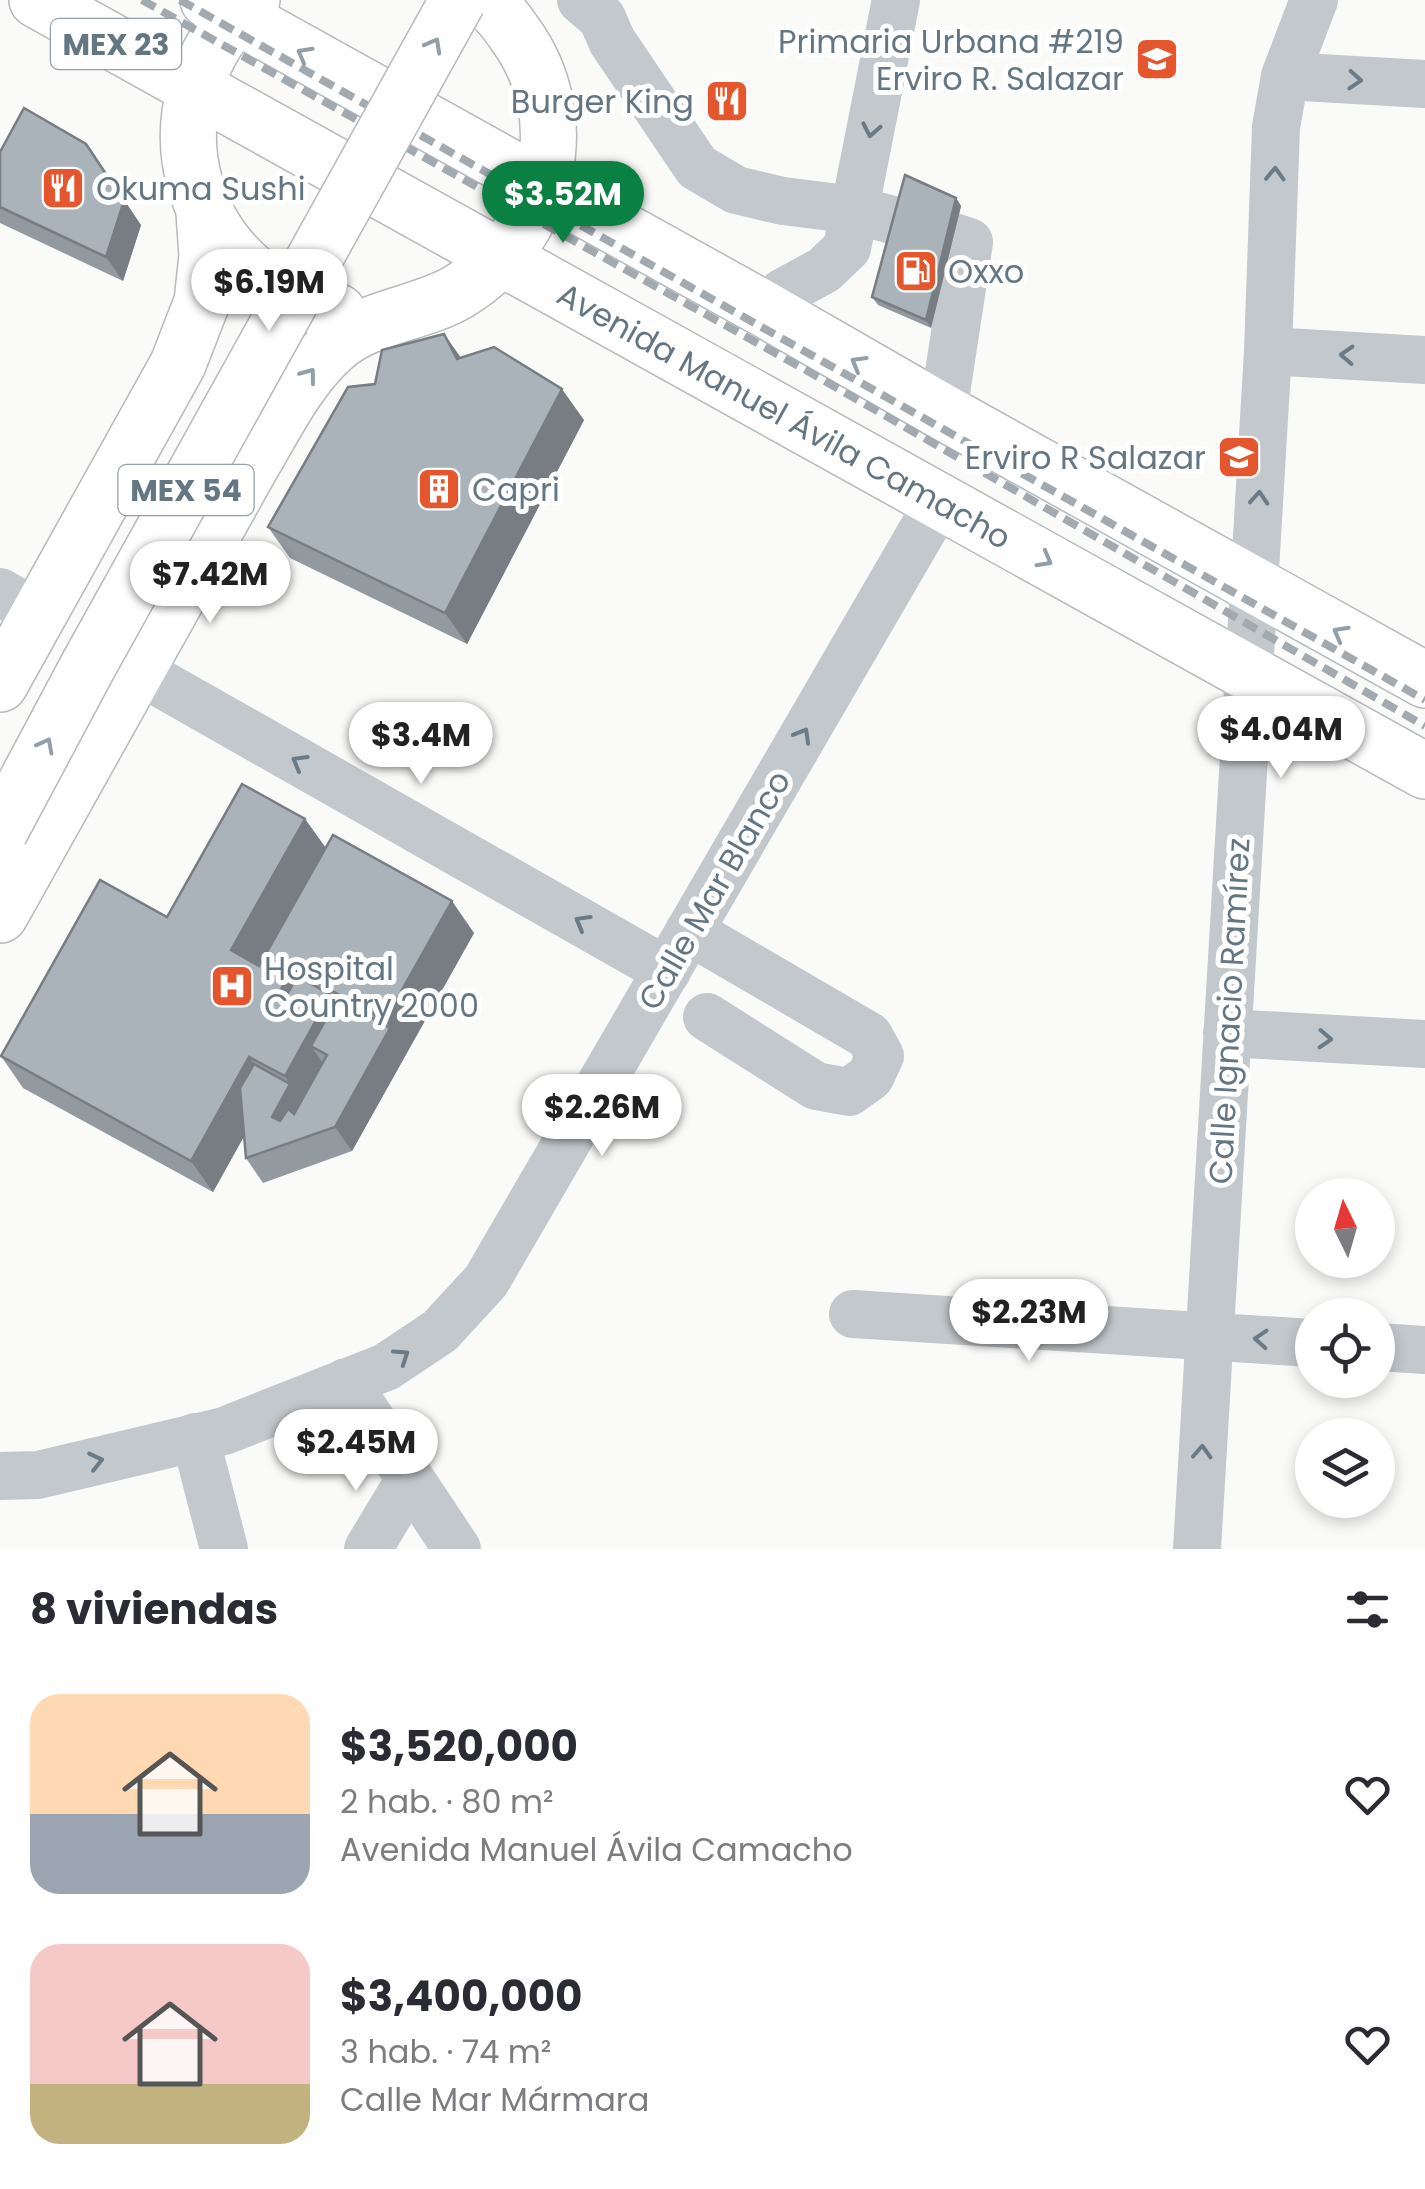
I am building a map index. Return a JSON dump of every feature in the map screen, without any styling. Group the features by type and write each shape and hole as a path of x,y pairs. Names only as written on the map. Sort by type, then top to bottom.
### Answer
{"main road":[{"name":"Avenida Manuel Ávila Camacho","path":"37,0 1425,771"},
{"name":"MEX 54","path":"0,751 418,0"},
{"name":"MEX 54","path":"0,831 458,0"},
{"name":"MEX 23","path":"0,915 251,466 314,366 335,344 368,325 457,293 500,259 526,224 542,186 549,141 545,96 530,54 498,10 484,0"},
{"path":"530,54 534,0"},
{"name":"MEX 23","path":"0,684 19,603 150,416 178,364 202,302 207,256 204,212 191,172 188,130 194,88 231,5"},
{"path":"231,5 542,186 1425,680"},
{"name":"MEX 23","path":"204,212 230,252 266,284 310,306 357,316 405,312"},
{"path":"150,416 158,402 184,386 216,385 230,391 250,411 256,425 258,439 251,466"}],"street":[{"path":"581,0 602,18 612,41 698,167 736,190 878,216"},
{"path":"766,310 792,286 824,270 842,254 850,239 878,216 896,0"},
{"name":"Calle Ignacio Ramírez","path":"1197,1549 1268,351 1276,127 1285,76 1314,0"},
{"path":"1285,76 1425,84"},
{"path":"943,412 969,242 954,237"},
{"path":"1268,351 1425,360"},
{"name":"Calle Mar Blanco","path":"0,1476 38,1475 224,1430 386,1367 440,1331 486,1281 939,502"},
{"path":"137,670 678,951 869,1036 880,1056 870,1077 849,1092 816,1086 708,1017"},
{"path":"1227,1033 1425,1044"},
{"path":"853,1314 1295,1342"},
{"path":"1395,1348 1425,1350"},
{"path":"346,1382 457,1549"},
{"path":"195,1438 224,1549"},
{"path":"368,1549 410,1479"}],"building":[{"name":"Okuma Sushi","path":"24,108 86,144 124,201 106,257 0,207 0,152"},
{"name":"Oxxo","path":"905,175 956,198 926,320 872,297"},
{"name":"Capri","path":"444,334 457,359 494,347 562,389 445,613 268,527 348,387 375,384 382,350"},
{"name":"Hospital Country 2000","path":"242,784 305,819 231,950 259,966 333,835 452,901 385,1020 292,969 279,993 319,1015 285,1076 249,1057 191,1161 1,1056 100,880 167,917"},
{"path":"297,976 390,1028 335,1127 246,1158 240,1088 254,1064 290,1084 272,1117 280,1121 288,1109 294,1114 327,1055 311,1046 324,1023 317,1019 319,1015 286,997"}],"railway":[{"path":"142,0 811,373 1425,726"},
{"path":"180,0 1425,700"}],"place":[{"name":"Primaria Urbana #219 Erviro R. Salazar","path":"1157,59"},
{"name":"Burger King","path":"727,101"},
{"name":"Okuma Sushi","path":"63,188"},
{"name":"Oxxo","path":"916,271"},
{"name":"Erviro R Salazar","path":"1239,457"},
{"name":"Capri","path":"439,489"},
{"name":"Hospital Country 2000","path":"232,986"}]}
